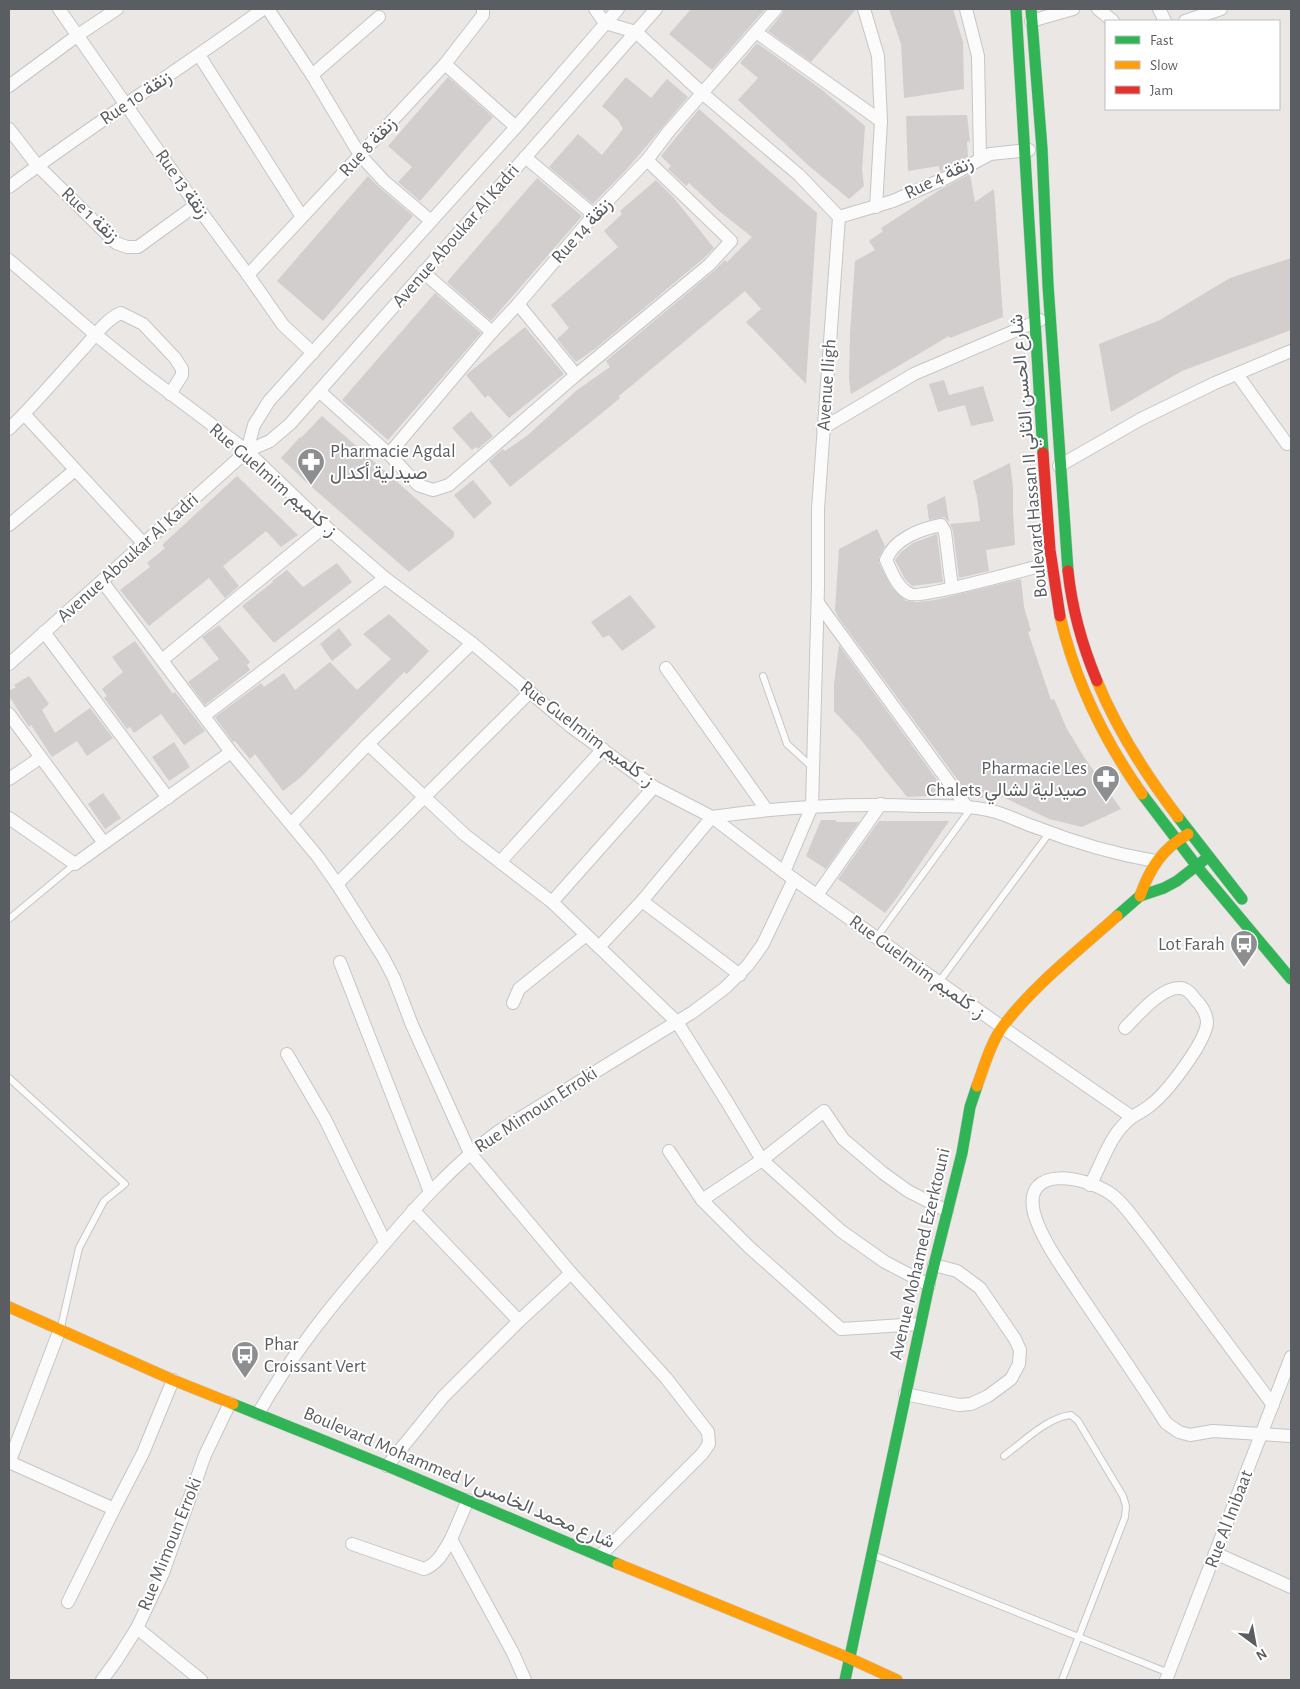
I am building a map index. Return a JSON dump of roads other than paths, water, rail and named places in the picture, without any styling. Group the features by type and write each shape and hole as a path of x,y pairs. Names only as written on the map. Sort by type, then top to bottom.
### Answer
{"main road":[{"name":"Boulevard Hassan II شارع الحسن الثاني","path":"1016,9 1034,322 1051,563 1061,622 1074,667 1112,750 1156,815 1197,867 1286,963 1291,979"},
{"name":"Boulevard Hassan II شارع الحسن الثاني","path":"1031,15 1042,149 1059,466 1070,591 1088,659 1115,719 1136,758 1167,805 1247,905"},
{"name":"Avenue Mohamed Ezerktouni","path":"1140,896 1155,861 1176,840 1190,833"},
{"name":"Avenue Mohamed Ezerktouni","path":"846,1680 849,1658 920,1324 962,1153 970,1107 986,1060 1002,1027 1045,979 1140,896 1164,888 1197,867 1208,856"},
{"name":"Boulevard Mohammed V شارع محمد الخامس","path":"9,1307 173,1380 387,1466 849,1658 897,1680"}],"street":[{"name":"Rue 13 زنقة","path":"59,9 196,205 283,325 313,353"},
{"path":"9,86 117,9"},
{"name":"Rue 10 زنقة","path":"9,187 37,165 199,55 263,9"},
{"path":"268,9 312,75 360,155 384,181 431,221"},
{"path":"596,9 605,23 636,32 702,93 798,175 839,217"},
{"name":"Avenue Aboukar Al Kadri","path":"246,451 261,412 516,127 618,9"},
{"name":"Avenue Aboukar Al Kadri","path":"10,660 144,544 246,451 270,441 280,433 656,9"},
{"name":"Rue 14 زنقة","path":"389,454 492,332 594,215 647,160 702,93 776,9"},
{"path":"864,9 878,56 881,121 876,207"},
{"path":"966,9 978,56 980,158"},
{"path":"1031,15 1073,9"},
{"path":"1098,9 1112,20"},
{"path":"1188,20 1221,9"},
{"name":"Rue 8 زنقة","path":"248,275 445,64 483,12"},
{"path":"312,75 379,17"},
{"path":"756,32 881,121"},
{"path":"199,55 302,217"},
{"path":"445,64 516,127"},
{"name":"Rue 1 زنقة","path":"9,129 37,165 116,243 127,247 138,247 196,205"},
{"name":"Rue 4 زنقة","path":"839,217 876,207 948,177 990,154 1042,149"},
{"path":"525,157 594,215"},
{"path":"319,391 389,454 418,485 433,490 449,485 709,265 732,241 647,160"},
{"name":"Avenue Iligh","path":"789,875 812,806 818,603 818,509 839,217"},
{"name":"Rue Guelmim ز. كلميم","path":"9,260 96,335 246,451 325,526 385,578 472,643 570,726 654,786 712,817 876,938 1132,1117"},
{"path":"423,272 492,332"},
{"path":"518,304 576,376"},
{"path":"9,429 110,320 121,313 143,324 175,358 182,369 182,375 170,394"},
{"path":"824,428 914,374 1034,322 1051,317"},
{"path":"1059,466 1141,419 1291,351"},
{"path":"1237,374 1288,444"},
{"path":"24,414 144,544"},
{"path":"9,525 75,470"},
{"path":"952,588 945,532 941,525 928,527 890,550 886,560 904,591 912,596 952,588 1051,563"},
{"path":"162,660 325,526"},
{"path":"205,715 385,578"},
{"path":"102,581 205,715 231,752 291,824 337,884 394,978 412,1025 470,1153 571,1273 666,1378 708,1432 708,1444 702,1454 600,1556"},
{"path":"818,603 970,807"},
{"path":"44,632 168,798"},
{"path":"291,824 368,744 472,643"},
{"path":"666,668 766,809"},
{"path":"337,884 530,692"},
{"path":"9,714 104,843"},
{"path":"368,744 465,835 552,902 676,1022 762,1160 841,1231 885,1262 929,1285"},
{"path":"500,862 603,749"},
{"path":"9,818 75,864 231,752"},
{"path":"9,779 40,758"},
{"path":"552,902 654,786"},
{"path":"818,895 881,804"},
{"path":"599,947 642,901 712,817 766,809 812,806 881,804 970,807 992,811 1103,849 1155,861"},
{"name":"Rue Mimoun Erroki","path":"258,1414 282,1373 310,1334 413,1210 470,1153 529,1111 710,1001 740,975 763,944 789,875"},
{"path":"642,901 740,975"},
{"path":"513,1003 519,989 586,935"},
{"path":"340,962 430,1192"},
{"path":"1090,1185 1100,1166 1108,1144 1121,1125 1151,1104 1175,1080 1196,1048 1207,1023 1200,1004 1188,991 1180,988 1170,991 1150,1002 1126,1028"},
{"path":"287,1054 325,1119 385,1242"},
{"path":"702,1200 762,1160 824,1111 843,1139 883,1173 908,1191 947,1211"},
{"path":"669,1151 702,1200 749,1247 841,1329 920,1324"},
{"path":"1273,1405 1126,1210 1110,1194 1078,1181 1048,1179 1037,1185 1033,1195 1034,1213 1046,1238 1062,1267 1166,1423 1179,1432 1190,1435 1213,1431 1291,1436"},
{"path":"413,1210 519,1321"},
{"path":"905,1394 959,1405 971,1404 988,1396 1010,1379 1019,1364 1020,1350 1015,1339 980,1288 957,1271 934,1265"},
{"path":"387,1466 443,1397 519,1321 571,1273"},
{"path":"60,1329 13,1439 9,1462 114,1509"},
{"name":"Rue Al Inibaat","path":"1167,1677 1291,1360"},
{"path":"68,1602 143,1453 173,1380"},
{"name":"Rue Mimoun Erroki","path":"102,1680 137,1628 163,1573 205,1455 230,1403"},
{"path":"352,1544 424,1569 432,1566 437,1562 451,1539 468,1500"},
{"path":"451,1539 525,1680"},
{"path":"1215,1553 1291,1587"},
{"path":"137,1628 201,1680"}],"lane":[{"path":"763,676 787,744 813,768"},
{"path":"876,938 970,807"},
{"path":"939,982 1050,832"},
{"path":"9,919 75,864"},
{"path":"9,1078 125,1184 104,1202 79,1248 60,1329"},
{"path":"1004,1456 1052,1421 1071,1414 1078,1422 1123,1496 1126,1506 1124,1518 1062,1680"},
{"path":"872,1554 1167,1677"}],"place":[{"name":"Pharmacie Agdal صيدلية أكدال","path":"311,486"},
{"name":"Pharmacie Les Chalets صيدلية لشالي","path":"1106,803"},
{"name":"Lot Farah","path":"1244,968"},
{"name":"Phar Croissant Vert","path":"245,1379"}]}
